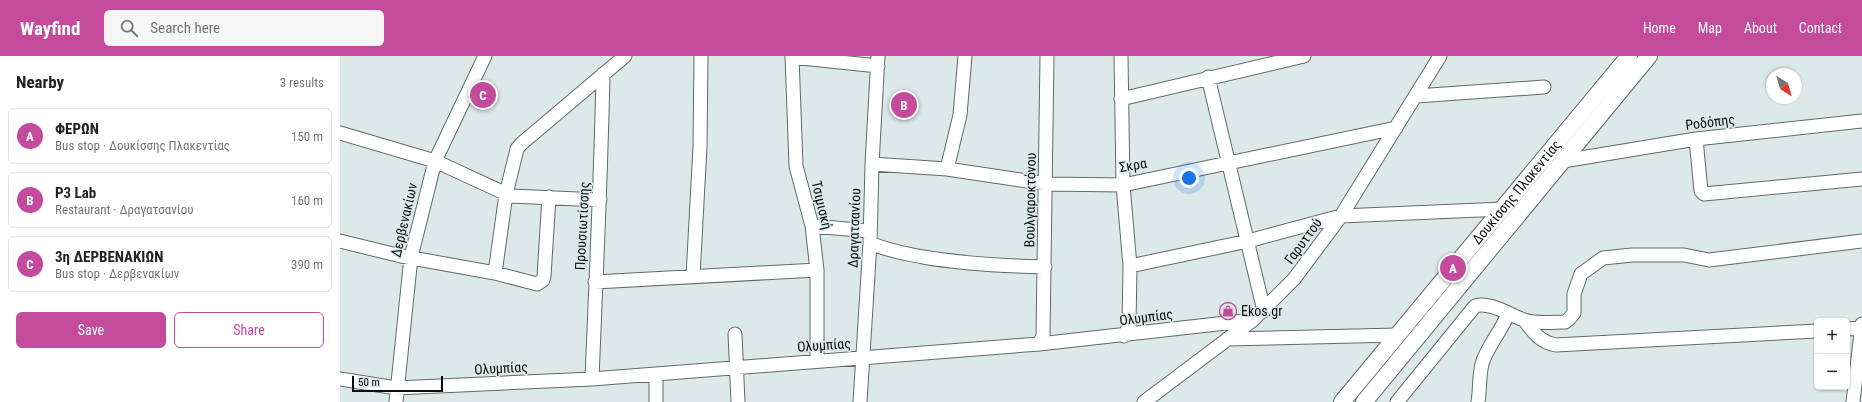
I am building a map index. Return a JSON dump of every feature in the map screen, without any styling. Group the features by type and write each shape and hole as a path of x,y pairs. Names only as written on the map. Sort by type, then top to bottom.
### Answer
{"main road":[{"name":"Δουκίσσης Πλακεντίας","path":"1342,402 1629,56"},
{"name":"Δουκίσσης Πλακεντίας","path":"1364,402 1649,56"}],"street":[{"name":"Δερβενακίων","path":"396,402 396,388 411,257 435,161 485,56"},
{"path":"494,273 506,194 515,154 521,144 624,56"},
{"path":"693,276 700,147 701,56"},
{"path":"947,169 960,115 965,56"},
{"name":"Βουλγαροκτόνου","path":"1039,344 1043,336 1045,267 1047,184 1047,56"},
{"path":"1121,56 1123,185 1130,266 1129,326 1124,336"},
{"path":"1121,99 1208,77 1266,60 1304,56"},
{"name":"Γαρυττού","path":"1144,402 1264,311 1294,279 1341,216 1440,56"},
{"path":"792,57 878,61"},
{"name":"Τσιμισκή","path":"792,57 796,166 812,226 817,270 817,360"},
{"name":"Δραγατσανίου","path":"860,402 870,237 872,164 878,61"},
{"name":"Προυσιωτίσσης","path":"592,379 595,282 600,200 603,74"},
{"path":"1208,77 1264,311"},
{"path":"1416,96 1544,87"},
{"name":"Ροδόπης","path":"1563,161 1696,139 1862,121"},
{"name":"Σκρα","path":"872,164 947,169 1047,184 1123,185 1396,128"},
{"path":"340,133 435,161 511,196 600,200"},
{"path":"1696,139 1701,191 1704,194 1862,178"},
{"path":"340,241 411,257 494,273 534,285 540,283 544,276 549,197"},
{"path":"1130,266 1248,242 1341,216 1503,209"},
{"path":"812,226 870,237 887,250 954,262 984,266 1045,267"},
{"path":"1396,402 1475,306 1482,304 1489,305 1525,321 1565,322 1574,313 1574,294 1581,274 1603,258 1616,256 1684,255 1709,260 1862,241"},
{"path":"595,282 817,270"},
{"path":"1478,402 1482,364 1491,343 1503,327 1508,314"},
{"name":"Ολυμπίας","path":"340,379 396,388 656,375 817,360 863,358 1039,344 1124,336 1253,320"},
{"path":"1525,321 1536,336 1545,342 1556,345 1814,330"},
{"path":"1850,328 1862,326 1852,402"},
{"path":"735,334 738,359 736,368 738,402"},
{"path":"1227,339 1397,335"},
{"path":"656,375 656,402"}],"place":[{"name":"3η ΔΕΡΒΕΝΑΚΙΩΝ","path":"483,95"},
{"name":"P3 Lab","path":"904,105"},
{"name":"ΦΕΡΩΝ","path":"1453,268"},
{"name":"Ekos.gr","path":"1228,311"}]}
